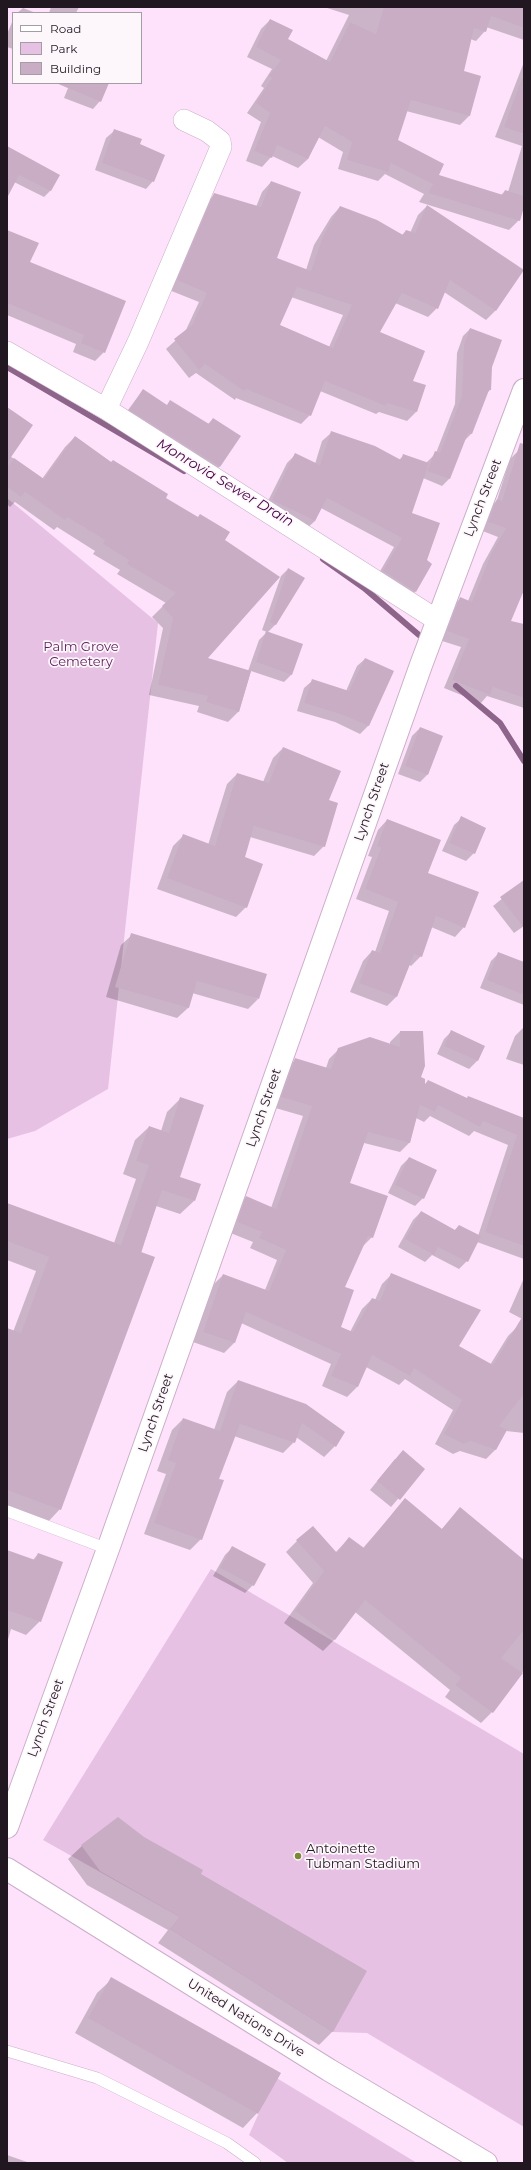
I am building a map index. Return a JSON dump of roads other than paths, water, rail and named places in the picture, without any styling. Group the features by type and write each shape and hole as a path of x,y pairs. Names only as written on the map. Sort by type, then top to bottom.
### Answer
{"street":[{"path":"106,409 138,342 221,147 220,141 207,131 184,120"},
{"path":"7,352 106,409 437,620"},
{"name":"Lynch Street","path":"7,1827 108,1549 437,620 524,390"},
{"name":"United Nations Drive","path":"7,1869 329,2070 486,2163"}],"lane":[{"path":"7,1511 108,1549"},
{"path":"7,2051 97,2078 227,2143 254,2163"}],"waterway":[{"name":"Monrovia Sewer Drain","path":"7,367 184,471"},
{"name":"Monrovia Sewer Drain","path":"323,559 364,588 419,635"},
{"name":"Monrovia Sewer Drain","path":"456,686 500,723 524,761"}],"place":[{"name":"Antoinette Tubman Stadium","path":"298,1856"}],"park label":[{"name":"Palm Grove Cemetery","path":"81,654"}]}
